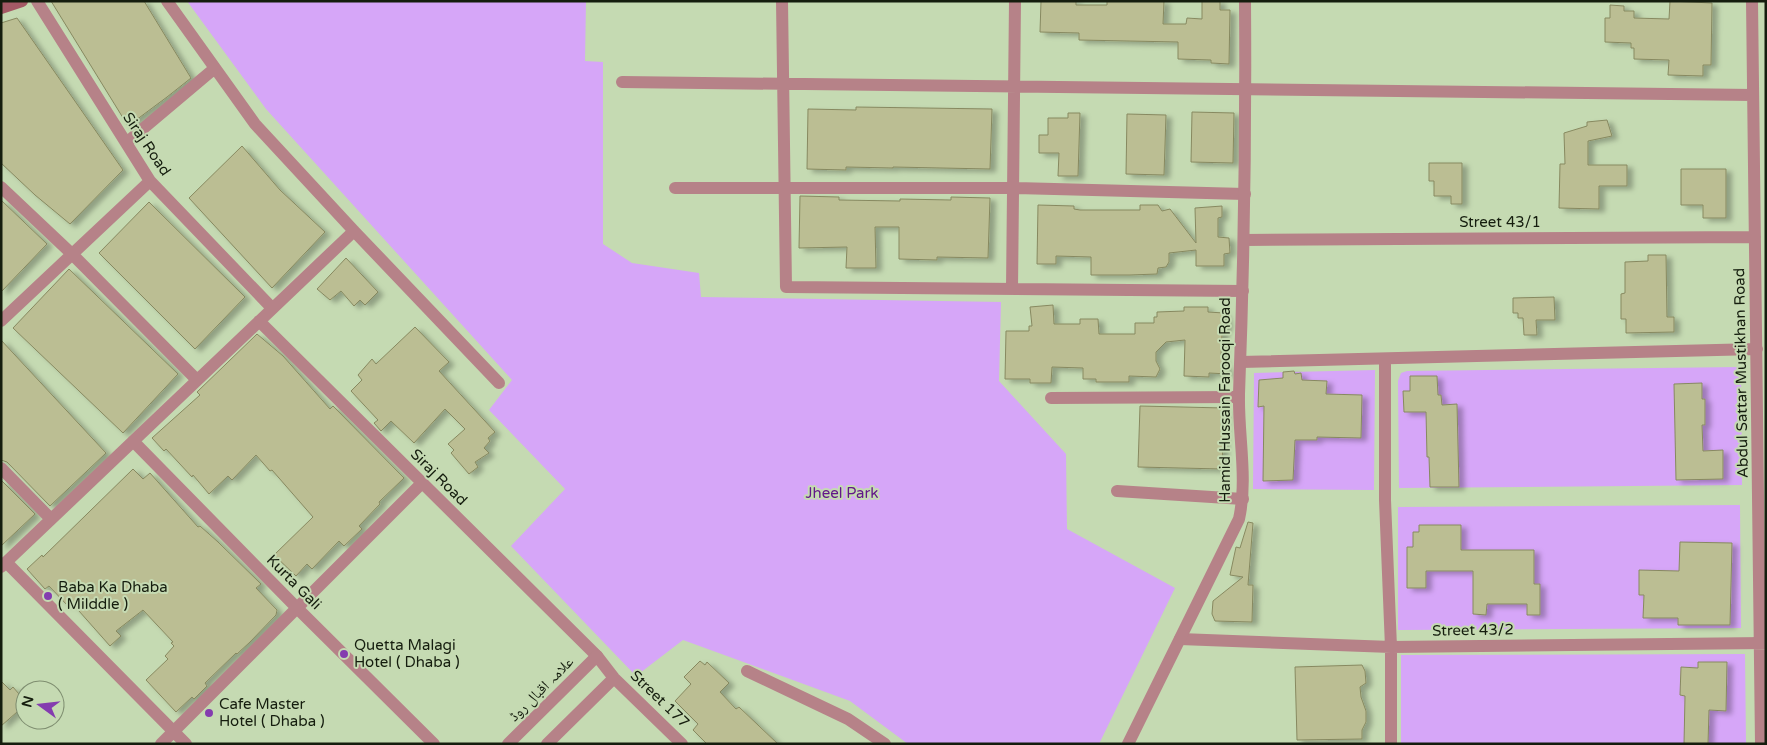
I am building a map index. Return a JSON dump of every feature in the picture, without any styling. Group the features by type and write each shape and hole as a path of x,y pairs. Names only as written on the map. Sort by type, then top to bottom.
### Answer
{"main road":[{"path":"1,8 17,2"}],"street":[{"name":"Siraj Road","path":"37,1 150,181 272,308"},
{"path":"167,1 255,124 499,383"},
{"path":"782,1 786,286 1242,291"},
{"path":"1012,289 1015,1"},
{"name":"Hamid Hussain Farooqi Road","path":"1128,744 1239,518 1243,499 1239,398 1245,194 1245,1"},
{"name":"Abdul Sattar Mustikhan Road","path":"1752,1 1754,95 1760,177 1757,349 1763,643 1761,744"},
{"path":"1752,24 1766,25"},
{"path":"126,143 215,68"},
{"path":"622,82 1754,95"},
{"path":"1,321 150,181"},
{"path":"1,187 72,254 197,380"},
{"path":"675,188 1012,188 1245,194"},
{"name":"Street 43/1","path":"1244,240 1759,230"},
{"path":"186,744 4,564 354,231"},
{"name":"Siraj Road","path":"259,321 597,656 614,678"},
{"path":"1241,362 1757,349"},
{"path":"1386,359 1385,500 1391,744"},
{"path":"1051,398 1239,398"},
{"name":"Kurta Gali","path":"133,441 434,744"},
{"path":"1,468 51,520"},
{"path":"161,744 422,483"},
{"path":"1117,491 1243,499"},
{"name":"Street 43/2","path":"1180,640 1390,647 1763,643"},
{"name":"علامہ اقبال روڈ","path":"508,744 597,656"},
{"path":"747,671 848,719 885,744"},
{"path":"547,744 614,678"},
{"name":"Street 177","path":"614,678 682,744"}],"green space":[{"name":"Jheel Park","path":"187,1 586,1 585,61 603,62 603,244 632,263 699,273 701,297 1001,302 999,381 1066,454 1067,529 1175,588 1099,744 908,744 850,701 683,640 636,676 511,546 565,489 489,410 512,380 266,109"},
{"path":"1741,367 1742,485 1399,488 1398,381 1401,373 1407,371"},
{"path":"1375,370 1374,490 1253,489 1254,373"},
{"path":"1740,505 1741,628 1398,630 1398,507"},
{"path":"1745,654 1746,744 1401,744 1401,655"}],"building":[{"path":"51,1 144,1 191,78 128,126"},
{"path":"1041,1 1076,1 1076,5 1107,5 1107,1 1164,1 1163,24 1186,24 1187,18 1202,19 1202,1 1220,1 1220,10 1230,10 1229,64 1211,63 1211,60 1178,59 1178,42 1079,40 1079,33 1040,32"},
{"path":"1670,1 1712,3 1711,65 1703,65 1703,76 1668,75 1669,60 1634,59 1634,48 1631,48 1631,43 1605,42 1605,18 1610,18 1610,5 1624,6 1624,11 1634,11 1634,18 1669,19"},
{"path":"17,18 123,170 70,224 1,163 1,23"},
{"path":"856,107 992,109 990,169 846,167 846,170 807,169 808,109 856,110"},
{"path":"1192,112 1234,113 1233,163 1191,162"},
{"path":"1068,113 1080,113 1078,176 1058,176 1059,153 1039,153 1039,135 1048,135 1048,118 1068,118"},
{"path":"1127,114 1166,115 1164,175 1126,174"},
{"path":"1607,120 1612,136 1588,141 1588,165 1627,165 1627,186 1599,186 1599,209 1559,208 1560,164 1565,164 1564,133 1587,126 1587,122"},
{"path":"242,146 280,190 325,232 272,288 189,198"},
{"path":"1429,163 1462,163 1462,204 1451,204 1451,196 1434,196 1434,181 1429,181"},
{"path":"1681,169 1726,169 1726,218 1703,218 1703,205 1681,205"},
{"path":"800,196 839,197 839,200 900,201 900,199 951,200 951,197 990,198 988,258 937,257 937,260 899,259 899,227 875,227 876,268 846,268 847,247 799,248"},
{"path":"1,200 47,244 1,292"},
{"path":"149,202 245,297 195,349 99,253"},
{"path":"1038,205 1074,206 1074,209 1080,210 1140,210 1140,205 1158,205 1162,211 1170,209 1196,243 1195,208 1222,206 1222,217 1218,218 1218,237 1229,238 1230,253 1224,254 1224,266 1196,266 1196,250 1169,253 1169,262 1166,267 1158,268 1157,274 1091,275 1091,257 1056,256 1056,264 1037,264"},
{"path":"1648,255 1666,255 1667,317 1674,317 1674,332 1626,333 1626,319 1621,319 1621,294 1625,293 1625,262 1648,261"},
{"path":"346,258 378,292 365,305 360,300 354,306 341,291 330,300 317,289"},
{"path":"69,269 178,374 123,433 13,328"},
{"path":"1554,297 1555,320 1536,320 1537,335 1524,335 1523,318 1518,318 1518,313 1513,313 1513,298"},
{"path":"1053,305 1054,324 1080,324 1080,319 1098,319 1099,334 1135,334 1135,323 1154,323 1154,317 1157,317 1157,312 1184,311 1184,307 1208,307 1208,312 1224,313 1227,324 1222,335 1221,356 1228,374 1209,373 1209,377 1184,376 1185,340 1166,342 1156,352 1156,361 1160,369 1156,377 1129,376 1129,382 1096,382 1096,379 1083,379 1083,368 1052,367 1051,383 1030,383 1030,379 1005,379 1006,331 1029,331 1029,326 1032,326 1030,307"},
{"path":"415,327 449,362 439,371 495,432 488,438 490,441 484,448 489,453 475,462 478,467 469,474 451,453 454,450 448,444 465,429 445,409 414,443 391,421 381,431 374,423 378,420 351,391 362,380 358,375 372,359 376,364"},
{"path":"257,334 283,356 330,409 333,406 404,478 379,502 380,504 359,526 362,529 344,546 339,541 312,569 307,564 296,576 274,555 313,517 272,470 270,471 256,455 232,480 228,476 209,494 193,475 192,477 166,449 164,451 152,438 200,395 197,392"},
{"path":"1,340 106,453 50,506 7,462 1,460"},
{"path":"1294,371 1295,374 1301,373 1302,380 1327,381 1326,394 1362,395 1361,438 1317,437 1317,440 1295,440 1293,480 1263,481 1264,406 1258,407 1259,380 1283,378 1283,372"},
{"path":"1410,376 1437,376 1438,395 1441,395 1442,405 1457,404 1459,487 1430,487 1426,412 1404,412 1403,391 1410,391"},
{"path":"1702,383 1702,399 1705,399 1705,425 1702,425 1703,451 1723,450 1723,479 1676,480 1674,384"},
{"path":"1140,406 1224,408 1222,469 1138,467"},
{"path":"133,469 143,479 150,473 198,527 200,526 218,542 261,584 256,588 277,610 276,615 250,642 205,683 207,686 194,699 192,697 176,712 146,680 168,659 165,656 174,646 171,643 173,642 143,610 116,631 121,636 110,646 71,602 67,605 49,586 45,589 27,569 42,555 43,557"},
{"path":"1,480 35,514 1,546"},
{"path":"1248,522 1253,523 1248,585 1253,585 1252,622 1215,621 1212,614 1213,601 1243,577 1230,575 1236,547 1240,548"},
{"path":"1419,525 1461,525 1461,550 1534,550 1534,584 1540,584 1540,615 1527,615 1527,604 1487,604 1486,615 1473,614 1473,571 1426,571 1426,588 1407,588 1407,547 1413,547 1413,532 1419,532"},
{"path":"1680,542 1732,543 1730,625 1678,625 1678,618 1643,618 1644,595 1639,595 1639,570 1679,571"},
{"path":"700,661 705,665 707,662 729,683 720,692 736,709 739,707 778,744 707,744 693,730 698,724 675,701 691,684 684,677"},
{"path":"1698,662 1727,662 1726,711 1709,710 1708,744 1684,744 1685,696 1680,695 1681,667 1698,668"},
{"path":"1362,665 1365,671 1366,683 1360,687 1366,711 1366,722 1362,730 1362,739 1297,740 1295,667"},
{"path":"1,681 10,690 13,687 15,689 15,714 1,726"}],"place":[{"name":"Baba Ka Dhaba ( Milddle )","path":"48,596"},
{"name":"Quetta Malagi Hotel ( Dhaba )","path":"344,654"},
{"name":"Cafe Master Hotel ( Dhaba )","path":"209,713"}]}
